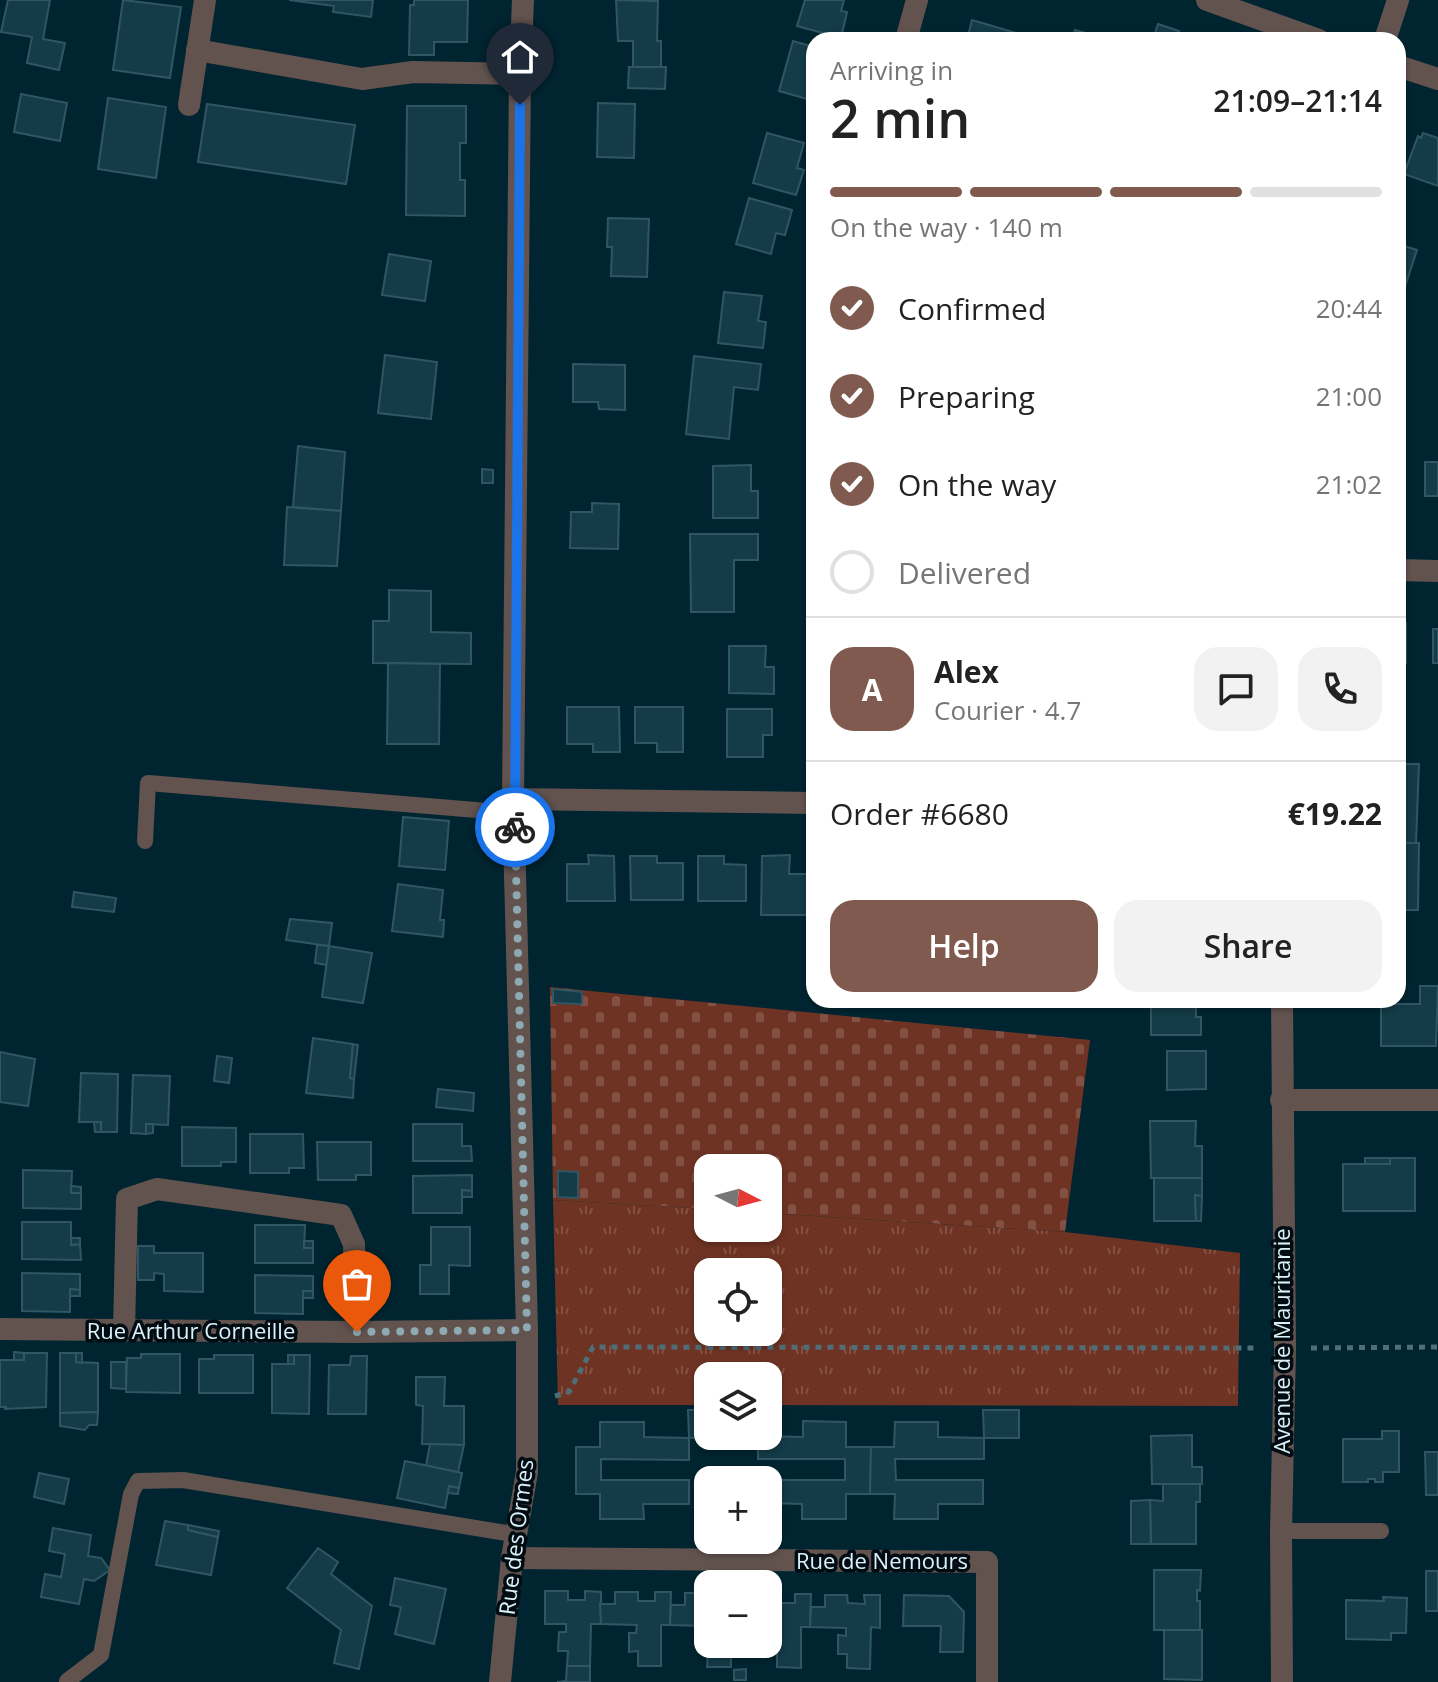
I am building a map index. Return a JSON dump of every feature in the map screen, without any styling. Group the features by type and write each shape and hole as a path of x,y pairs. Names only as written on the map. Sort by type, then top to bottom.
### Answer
{"street":[{"path":"189,105 205,0"},
{"name":"Rue des Ormes","path":"500,1682 512,1558 527,1472 527,1330 514,806 523,0"},
{"path":"908,32 917,0"},
{"path":"1207,0 1297,32"},
{"path":"1388,32 1398,0"},
{"path":"197,50 362,79 413,72 520,74"},
{"path":"1406,69 1438,79"},
{"path":"1406,570 1438,571"},
{"path":"514,806 806,803"},
{"name":"Avenue de Mauritanie","path":"1282,1008 1285,1349 1282,1682"},
{"path":"1281,1100 1438,1100"},
{"path":"124,1331 127,1199 157,1189 341,1215 354,1244 357,1332"},
{"name":"Rue Arthur Corneille","path":"0,1329 527,1330"},
{"name":"Rue de Nemours","path":"512,1558 987,1562 987,1682"}],"lane":[{"path":"145,841 148,783 514,806"},
{"path":"67,1681 101,1655 131,1494 138,1481 183,1480 518,1535"},
{"path":"1281,1531 1381,1531"}],"path":[{"path":"525,1398 569,1392 593,1347 1438,1347"}],"green space":[{"path":"550,987 1090,1040 1065,1232 782,1214 782,1154 694,1154 694,1208 553,1200"},
{"path":"553,1200 694,1208 694,1242 782,1242 782,1214 1065,1232 1240,1253 1238,1406 782,1405 782,1362 694,1362 694,1405 558,1405"}],"building":[{"path":"8,0 50,0 43,39 65,43 59,70 27,63 32,37 1,32"},
{"path":"123,0 181,7 170,78 113,70"},
{"path":"289,0 373,0 371,17 333,12 334,6"},
{"path":"414,0 468,0 467,42 434,42 434,55 409,55 410,5 414,5"},
{"path":"616,0 658,1 657,41 661,41 661,68 633,67 633,41 618,41"},
{"path":"805,0 844,0 841,11 847,12 842,32 819,32 797,26"},
{"path":"972,20 1013,32 969,32"},
{"path":"1158,24 1179,31 1179,32 1155,32"},
{"path":"793,41 806,45 806,99 779,91"},
{"path":"629,67 666,67 665,89 628,88"},
{"path":"21,94 67,103 60,141 14,132"},
{"path":"108,98 166,107 156,178 98,169"},
{"path":"598,103 635,104 634,158 597,157"},
{"path":"207,104 355,125 346,184 198,162"},
{"path":"407,106 466,106 466,143 460,143 460,180 465,180 465,216 406,215"},
{"path":"767,133 804,143 797,168 804,170 796,195 753,183"},
{"path":"1423,133 1438,138 1438,186 1406,175 1418,136 1421,138"},
{"path":"749,198 792,210 785,235 776,233 771,254 736,244"},
{"path":"608,218 649,219 647,277 611,276 612,247 607,247"},
{"path":"1406,247 1417,250 1406,284"},
{"path":"389,254 431,261 425,301 382,295"},
{"path":"724,292 762,296 758,321 766,322 763,348 718,343"},
{"path":"385,355 437,362 431,419 378,413"},
{"path":"694,356 761,364 758,390 734,387 729,439 686,434"},
{"path":"573,364 625,365 625,410 599,409 598,402 573,402"},
{"path":"298,446 345,452 341,511 293,507"},
{"path":"1425,462 1438,462 1438,496 1425,496"},
{"path":"751,465 751,491 758,491 758,518 713,518 713,466"},
{"path":"482,469 493,470 493,483 482,483"},
{"path":"592,503 619,504 618,549 570,548 571,512 592,512"},
{"path":"287,507 341,511 337,566 284,565"},
{"path":"690,534 758,534 758,560 734,560 734,612 691,612"},
{"path":"389,590 431,591 431,632 471,633 471,664 373,663 373,621 389,621"},
{"path":"1433,629 1438,629 1438,663 1433,663"},
{"path":"729,646 766,646 765,667 774,667 774,694 729,693"},
{"path":"388,663 440,664 439,744 387,744"},
{"path":"567,707 619,707 620,752 593,752 593,744 567,744"},
{"path":"635,707 683,707 683,752 657,752 657,743 635,743"},
{"path":"727,709 772,709 772,735 763,735 763,757 727,757"},
{"path":"1406,764 1419,764 1416,843 1406,843"},
{"path":"403,817 449,821 445,870 399,866"},
{"path":"1406,843 1419,843 1418,910 1406,910"},
{"path":"588,855 614,856 615,901 567,901 567,864 589,864"},
{"path":"790,855 789,874 806,874 806,915 761,915 762,856"},
{"path":"630,856 657,856 657,863 683,863 683,900 631,900"},
{"path":"698,856 724,856 724,864 746,865 746,901 698,901"},
{"path":"398,884 443,890 440,920 444,920 443,937 392,931"},
{"path":"74,892 116,898 114,912 72,907"},
{"path":"290,919 332,923 329,946 286,940"},
{"path":"317,945 329,946 327,965 315,963"},
{"path":"329,946 372,953 363,1003 322,997"},
{"path":"1420,986 1438,986 1436,1046 1381,1046 1381,1008 1406,1008 1406,1004 1420,1004"},
{"path":"553,989 582,992 582,1004 553,1003"},
{"path":"1151,1008 1196,1008 1196,1017 1201,1017 1201,1035 1151,1035"},
{"path":"313,1038 353,1044 350,1078 354,1079 353,1098 306,1093"},
{"path":"353,1044 358,1045 354,1079 350,1078"},
{"path":"1167,1051 1206,1051 1206,1089 1167,1090"},
{"path":"0,1052 35,1059 28,1106 0,1102"},
{"path":"217,1056 232,1058 229,1083 214,1081"},
{"path":"81,1073 118,1074 117,1132 101,1132 101,1122 79,1122"},
{"path":"133,1075 170,1076 168,1125 146,1124 146,1134 131,1133"},
{"path":"438,1089 474,1093 473,1111 436,1107"},
{"path":"1150,1121 1196,1121 1195,1146 1202,1146 1202,1178 1151,1178"},
{"path":"94,1122 101,1122 101,1132 95,1132"},
{"path":"146,1124 153,1124 153,1133 146,1134"},
{"path":"413,1124 462,1124 462,1146 471,1146 472,1161 413,1161"},
{"path":"182,1127 236,1128 236,1162 221,1162 221,1166 182,1166"},
{"path":"250,1134 303,1134 304,1168 289,1168 289,1173 250,1173"},
{"path":"317,1142 371,1142 371,1175 356,1175 356,1180 318,1180"},
{"path":"1365,1158 1390,1158 1390,1164 1365,1164"},
{"path":"1390,1158 1415,1158 1415,1211 1343,1211 1343,1164 1390,1164"},
{"path":"23,1170 72,1171 71,1193 81,1193 81,1209 23,1208"},
{"path":"558,1171 578,1172 578,1198 558,1197"},
{"path":"472,1175 472,1191 462,1190 462,1213 413,1213 413,1176"},
{"path":"1154,1178 1202,1178 1202,1196 1195,1195 1196,1221 1154,1221"},
{"path":"71,1186 81,1187 81,1193 71,1193"},
{"path":"462,1190 472,1191 472,1197 462,1197"},
{"path":"1195,1195 1202,1196 1201,1221 1196,1221"},
{"path":"22,1222 71,1222 71,1245 80,1244 81,1260 22,1259"},
{"path":"255,1225 305,1225 304,1248 313,1248 313,1263 255,1263"},
{"path":"431,1227 470,1227 470,1266 449,1265 449,1294 420,1294 420,1265 431,1265"},
{"path":"71,1238 80,1238 80,1244 71,1245"},
{"path":"304,1241 313,1241 313,1248 304,1248"},
{"path":"138,1246 154,1246 154,1253 203,1253 203,1292 164,1291 164,1274 154,1273 154,1280 138,1280"},
{"path":"22,1273 80,1274 80,1290 70,1289 70,1312 22,1311"},
{"path":"255,1275 313,1276 313,1291 303,1291 303,1314 255,1313"},
{"path":"70,1289 80,1290 80,1296 70,1296"},
{"path":"303,1291 313,1291 313,1298 303,1298"},
{"path":"14,1352 24,1353 24,1360 14,1360"},
{"path":"24,1353 47,1353 46,1407 5,1409 0,1407 0,1360 24,1360"},
{"path":"60,1353 76,1353 76,1362 98,1363 98,1412 60,1413"},
{"path":"76,1353 82,1353 82,1363 76,1362"},
{"path":"141,1354 180,1354 180,1393 126,1392 127,1358 141,1358"},
{"path":"214,1355 253,1355 253,1393 199,1393 199,1359 214,1359"},
{"path":"288,1355 294,1355 294,1364 288,1365"},
{"path":"294,1355 310,1355 309,1414 272,1413 272,1364 294,1364"},
{"path":"351,1356 367,1356 366,1414 328,1414 329,1365 350,1365"},
{"path":"111,1362 126,1362 126,1389 111,1388"},
{"path":"416,1377 445,1377 444,1406 464,1406 464,1445 422,1444 423,1406 416,1405"},
{"path":"688,1410 694,1410 694,1438 689,1438"},
{"path":"983,1410 1019,1410 1019,1438 984,1438"},
{"path":"98,1412 97,1425 89,1425 85,1430 60,1426 60,1413"},
{"path":"803,1421 846,1422 846,1447 871,1447 870,1494 846,1494 846,1519 802,1519 802,1504 782,1503 782,1480 845,1480 845,1459 758,1459 758,1450 782,1450 782,1437 803,1437"},
{"path":"600,1422 644,1422 644,1437 689,1438 689,1460 601,1459 601,1480 689,1480 689,1504 643,1504 644,1519 600,1519 600,1494 576,1494 576,1447 600,1447"},
{"path":"895,1422 938,1422 938,1437 984,1438 984,1459 895,1459 896,1480 983,1480 983,1504 938,1504 938,1519 894,1519 895,1494 870,1494 871,1447 894,1447"},
{"path":"1382,1431 1399,1431 1399,1472 1383,1472 1383,1482 1368,1479 1368,1482 1343,1482 1343,1439 1382,1439"},
{"path":"1192,1435 1192,1467 1202,1467 1202,1484 1152,1484 1151,1436"},
{"path":"430,1444 464,1445 458,1472 426,1466"},
{"path":"1425,1452 1438,1452 1438,1495 1426,1495"},
{"path":"405,1461 462,1473 459,1488 449,1486 445,1508 397,1498"},
{"path":"39,1473 69,1479 64,1504 34,1497"},
{"path":"1163,1484 1200,1484 1200,1502 1196,1502 1196,1544 1151,1544 1150,1500 1163,1501"},
{"path":"449,1486 459,1488 458,1494 448,1493"},
{"path":"1150,1500 1151,1544 1131,1544 1131,1501"},
{"path":"165,1521 188,1525 188,1530 218,1537 211,1575 156,1565"},
{"path":"188,1525 219,1531 218,1537 188,1530"},
{"path":"53,1528 91,1535 88,1556 101,1558 110,1570 94,1581 84,1579 79,1604 41,1597 45,1574 61,1577 65,1554 49,1551"},
{"path":"318,1548 338,1562 331,1574 372,1606 359,1669 334,1663 341,1630 287,1588"},
{"path":"1154,1570 1201,1570 1200,1591 1197,1590 1200,1630 1154,1630"},
{"path":"1426,1571 1438,1571 1438,1611 1426,1611"},
{"path":"395,1578 446,1589 434,1644 395,1634 401,1607 390,1605"},
{"path":"545,1591 568,1591 568,1600 585,1600 585,1591 601,1592 601,1624 591,1624 590,1666 567,1666 568,1651 558,1651 559,1632 566,1632 566,1624 545,1624"},
{"path":"615,1592 638,1592 638,1601 655,1601 655,1592 671,1592 670,1625 661,1625 661,1666 638,1666 638,1651 629,1652 629,1633 636,1633 637,1625 601,1624 600,1604 615,1604"},
{"path":"685,1593 694,1593 694,1626 670,1625 671,1605 685,1605"},
{"path":"795,1594 811,1594 810,1627 801,1627 801,1668 777,1667 777,1658 782,1658 782,1603 795,1603"},
{"path":"825,1595 847,1595 848,1603 865,1604 864,1595 880,1595 880,1628 871,1627 870,1669 847,1668 847,1654 838,1654 838,1635 846,1636 846,1628 810,1627 811,1607 825,1607"},
{"path":"904,1595 949,1596 964,1612 963,1652 940,1652 941,1626 903,1626"},
{"path":"1383,1597 1407,1598 1406,1633 1391,1633 1391,1640 1346,1639 1346,1600 1384,1601"},
{"path":"1164,1630 1202,1630 1202,1680 1164,1679"},
{"path":"708,1658 731,1658 731,1667 707,1667"},
{"path":"567,1666 590,1666 590,1682 557,1682 566,1681"},
{"path":"746,1669 746,1680 734,1680 734,1670"}],"way so far":[{"path":"357,1332 527,1330 515,827"}],"route":[{"path":"515,827 520,105"}]}
